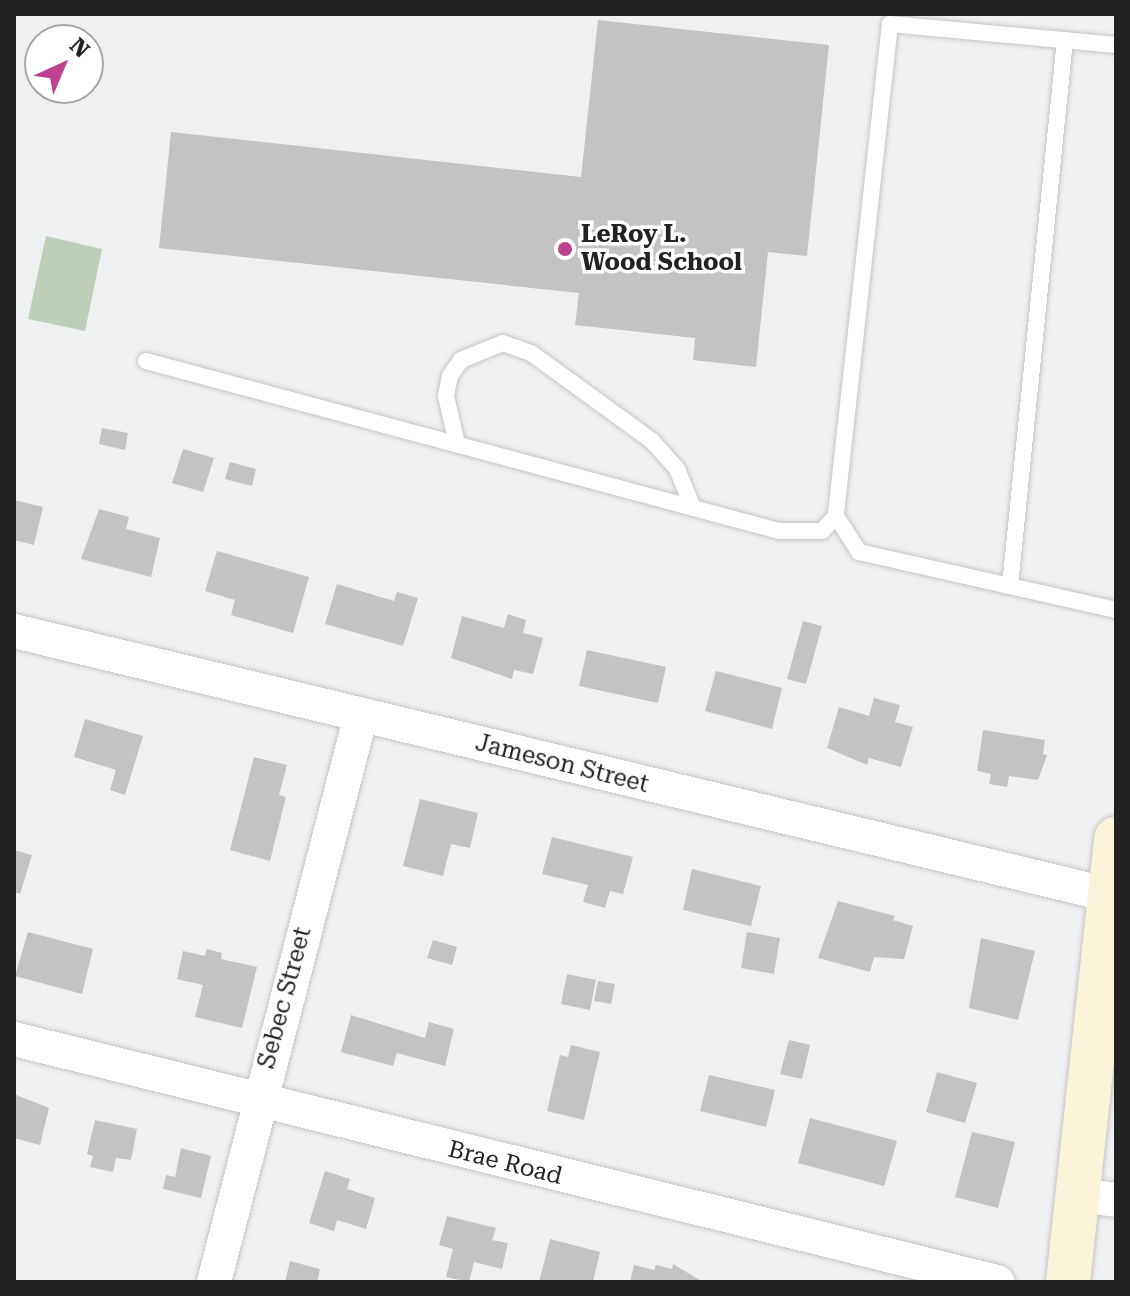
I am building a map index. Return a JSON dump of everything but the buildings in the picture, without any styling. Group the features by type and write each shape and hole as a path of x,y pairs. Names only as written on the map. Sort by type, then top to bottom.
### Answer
{"main road":[{"path":"1068,1282 1097,1197 1110,895 1116,839"}],"street":[{"name":"Jameson Street","path":"14,631 1110,895"},
{"name":"Sebec Street","path":"214,1282 258,1101 361,715"},
{"name":"Brae Road","path":"14,1039 997,1282"}],"lane":[{"path":"146,361 779,531 822,531 836,516 890,24 1111,42"},
{"path":"1010,586 1065,40"},
{"path":"457,444 446,396 450,376 461,360 503,343 531,353 652,441 677,469 693,508"},
{"path":"836,516 859,552 1116,610"}],"green space":[{"path":"46,236 102,249 85,331 28,319"}],"place":[{"name":"LeRoy L. Wood School","path":"565,249"}]}
